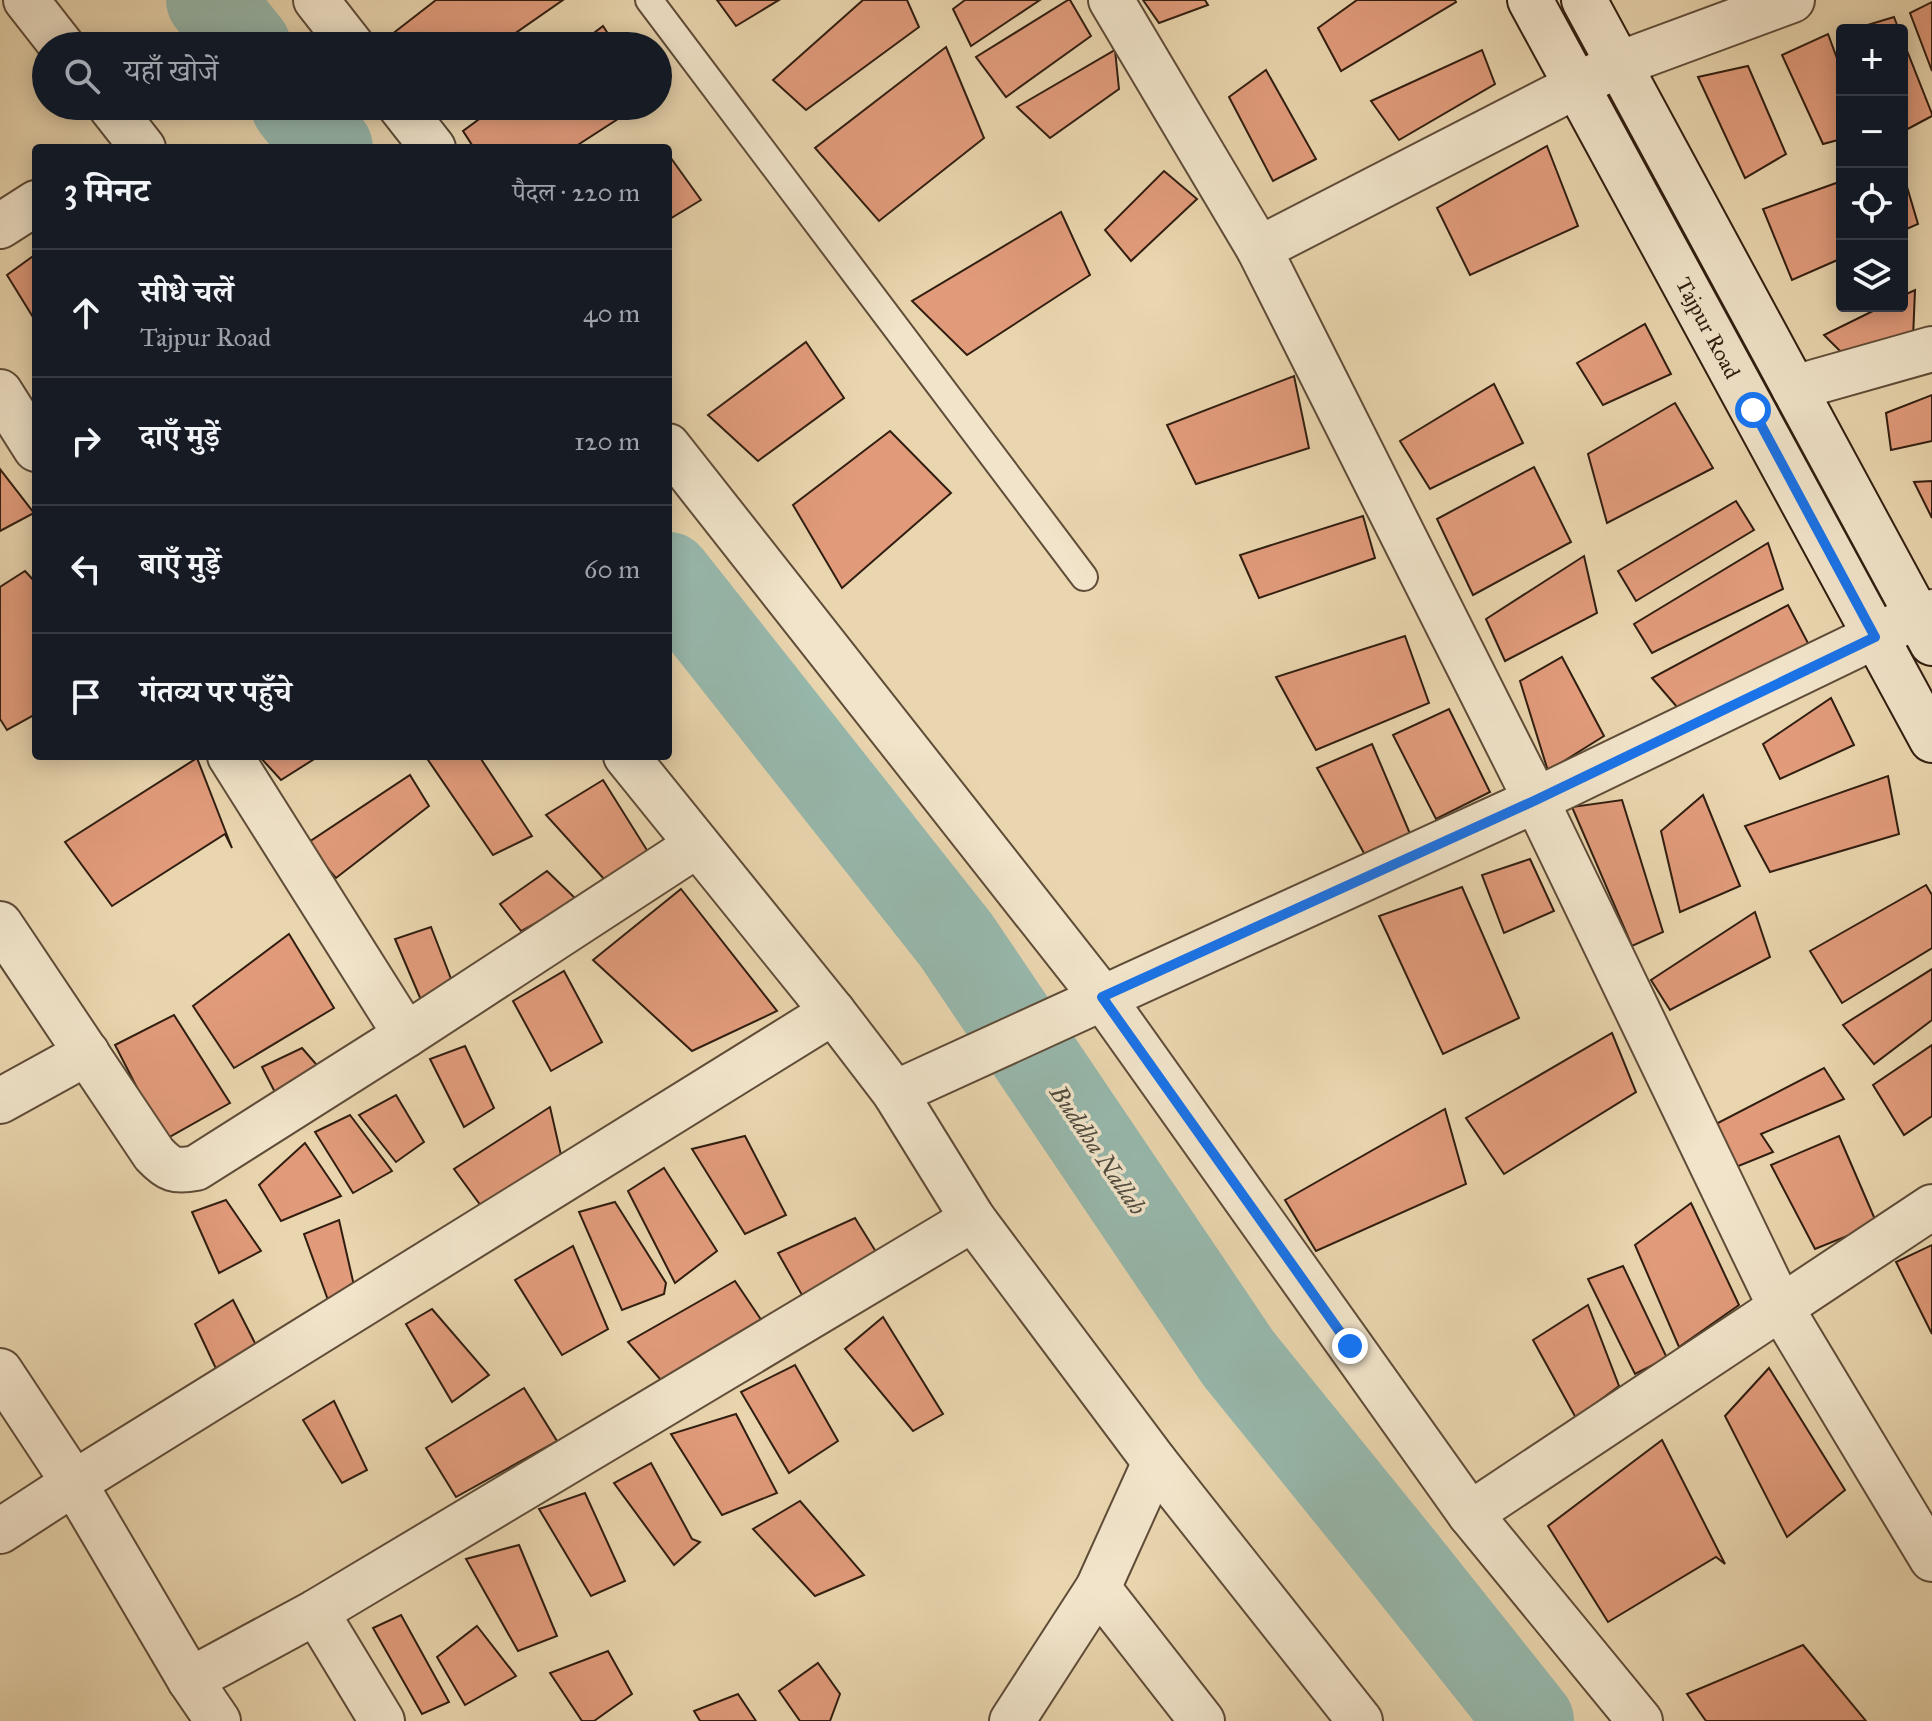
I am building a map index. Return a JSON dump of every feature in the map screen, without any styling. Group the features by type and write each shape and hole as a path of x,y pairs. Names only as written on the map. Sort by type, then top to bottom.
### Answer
{"street":[{"path":"26,0 51,32"},
{"path":"316,0 341,32"},
{"path":"1111,0 1259,249 1536,800 1781,1308 1932,1559"},
{"name":"Tajpur Road","path":"1530,0 1932,740"},
{"path":"912,1085 1536,800 1875,637 1927,624 1794,388 1584,0"},
{"path":"1259,249 1619,64 1792,0"},
{"path":"411,120 430,144"},
{"path":"0,226 32,206"},
{"path":"1794,388 1932,349"},
{"path":"0,392 32,443"},
{"path":"672,451 1470,1514 1640,1721"},
{"path":"233,760 406,1035"},
{"path":"629,760 833,1012 912,1085 973,1219 1155,1462 1360,1721"},
{"path":"0,924 154,1154 167,1167 182,1170 196,1168 697,845"},
{"path":"0,1531 833,1012"},
{"path":"0,1101 87,1053"},
{"path":"1470,1514 1932,1207"},
{"path":"190,1680 316,1612 973,1219"},
{"path":"0,1371 74,1483 190,1680 218,1721"},
{"path":"1012,1721 1098,1588 1155,1462"},
{"path":"1098,1588 1202,1721"},
{"path":"316,1612 382,1721"}],"lane":[{"path":"649,0 1084,577"}],"building":[{"path":"436,0 563,0 517,32 395,32"},
{"path":"717,0 779,0 736,26"},
{"path":"863,0 907,0 919,27 806,110 773,80"},
{"path":"965,0 1040,0 971,46 953,9"},
{"path":"1068,0 1091,36 1006,97 976,57"},
{"path":"1143,0 1205,0 1208,5 1159,23"},
{"path":"1357,0 1456,2 1341,71 1318,28"},
{"path":"1932,2 1932,71 1910,13"},
{"path":"1894,17 1897,24 1871,24"},
{"path":"1828,34 1836,56 1836,141 1823,144 1782,55"},
{"path":"946,47 984,138 879,221 815,148"},
{"path":"1115,50 1119,89 1050,138 1017,107"},
{"path":"1482,50 1495,84 1399,140 1371,101"},
{"path":"1908,53 1932,114 1908,129"},
{"path":"1748,66 1786,154 1745,178 1698,77"},
{"path":"1266,70 1316,159 1273,181 1229,97"},
{"path":"478,120 616,120 579,144 471,144 463,131"},
{"path":"1547,146 1578,226 1470,275 1437,208"},
{"path":"672,160 701,200 672,218"},
{"path":"1164,171 1197,199 1131,261 1105,230"},
{"path":"1836,183 1836,261 1792,280 1763,209"},
{"path":"1908,190 1918,224 1908,228"},
{"path":"1061,212 1090,275 967,355 912,301"},
{"path":"32,257 32,316 7,275"},
{"path":"1915,290 1913,338 1844,355 1824,335 1871,312 1908,312 1908,293"},
{"path":"1645,324 1671,374 1603,405 1577,363"},
{"path":"806,342 844,398 758,461 708,415"},
{"path":"1294,376 1309,448 1196,484 1167,425"},
{"path":"1494,384 1523,443 1430,489 1400,441"},
{"path":"1932,395 1932,441 1891,450 1886,413"},
{"path":"1675,403 1713,468 1607,523 1588,454"},
{"path":"890,431 951,493 842,588 793,505"},
{"path":"1534,467 1571,542 1473,595 1437,519"},
{"path":"0,469 32,514 0,531"},
{"path":"1932,481 1932,518 1914,482"},
{"path":"1736,501 1754,530 1636,601 1618,571"},
{"path":"1363,516 1375,558 1259,598 1240,555"},
{"path":"1768,543 1783,589 1652,653 1634,624"},
{"path":"1584,556 1597,613 1505,661 1486,619"},
{"path":"25,571 32,579 32,716 7,730 0,719 0,587"},
{"path":"1788,605 1809,645 1683,714 1652,678"},
{"path":"1405,636 1429,703 1316,750 1276,677"},
{"path":"1562,657 1604,736 1548,771 1520,681"},
{"path":"1831,698 1854,745 1780,779 1763,744"},
{"path":"1449,709 1490,792 1436,819 1393,735"},
{"path":"1372,744 1411,836 1365,855 1317,768"},
{"path":"198,760 232,848 225,834 112,906 65,842"},
{"path":"263,760 313,760 281,780"},
{"path":"428,760 482,760 532,836 493,855"},
{"path":"410,775 429,806 336,878 306,844"},
{"path":"1888,776 1899,834 1770,872 1745,826"},
{"path":"603,780 650,855 604,879 546,815"},
{"path":"1703,795 1740,886 1680,912 1661,831"},
{"path":"1622,800 1663,932 1632,946 1572,807"},
{"path":"1530,859 1554,911 1504,933 1482,875"},
{"path":"547,871 577,900 521,931 500,904"},
{"path":"1926,885 1932,895 1932,948 1842,1003 1810,951"},
{"path":"1462,887 1519,1018 1443,1054 1379,916"},
{"path":"681,889 777,1011 692,1051 593,960"},
{"path":"1755,912 1770,957 1670,1010 1651,980"},
{"path":"431,927 455,989 424,1007 395,939"},
{"path":"289,934 334,1008 234,1068 193,1006"},
{"path":"1932,969 1932,1020 1874,1064 1843,1025"},
{"path":"564,971 602,1042 551,1071 513,1001"},
{"path":"174,1015 230,1103 164,1140 115,1045"},
{"path":"1612,1033 1636,1092 1504,1174 1466,1118"},
{"path":"1932,1045 1932,1116 1904,1135 1873,1085"},
{"path":"465,1046 494,1108 464,1127 430,1059"},
{"path":"302,1048 323,1072 279,1100 262,1067"},
{"path":"1824,1068 1844,1099 1761,1134 1773,1152 1736,1167 1714,1125"},
{"path":"396,1095 424,1142 396,1162 359,1115"},
{"path":"550,1107 563,1164 484,1210 454,1169"},
{"path":"1445,1109 1466,1184 1316,1251 1285,1200"},
{"path":"350,1115 392,1171 353,1193 315,1132"},
{"path":"745,1136 786,1215 745,1234 692,1149"},
{"path":"1839,1136 1877,1224 1815,1249 1771,1165"},
{"path":"305,1143 341,1196 281,1221 259,1185"},
{"path":"664,1168 717,1251 675,1283 628,1191"},
{"path":"226,1200 261,1251 219,1273 192,1212"},
{"path":"615,1202 666,1283 664,1294 622,1310 579,1212"},
{"path":"1691,1203 1739,1305 1679,1347 1635,1245"},
{"path":"855,1218 878,1255 802,1295 778,1253"},
{"path":"339,1220 355,1290 328,1300 304,1234"},
{"path":"1932,1245 1932,1334 1896,1262"},
{"path":"573,1246 608,1329 562,1355 515,1280"},
{"path":"1623,1266 1667,1358 1635,1374 1588,1279"},
{"path":"735,1281 764,1324 666,1386 628,1342"},
{"path":"233,1300 257,1347 219,1375 195,1324"},
{"path":"1588,1305 1619,1386 1576,1418 1533,1340"},
{"path":"432,1309 489,1375 452,1402 406,1324"},
{"path":"883,1317 943,1414 913,1431 845,1349"},
{"path":"795,1365 838,1441 789,1473 741,1392"},
{"path":"1769,1368 1845,1490 1787,1537 1725,1416"},
{"path":"524,1388 557,1441 456,1497 426,1448"},
{"path":"334,1401 367,1470 342,1483 303,1420"},
{"path":"736,1414 777,1493 722,1515 671,1434"},
{"path":"1662,1440 1725,1564 1716,1557 1608,1622 1548,1526"},
{"path":"651,1463 692,1539 700,1542 674,1565 614,1483"},
{"path":"585,1493 625,1581 591,1596 539,1509"},
{"path":"800,1501 864,1575 815,1596 753,1529"},
{"path":"519,1545 557,1636 518,1651 466,1559"},
{"path":"401,1615 449,1702 422,1714 373,1628"},
{"path":"477,1626 516,1676 465,1705 437,1657"},
{"path":"1803,1645 1866,1721 1706,1721 1687,1694"},
{"path":"608,1651 632,1694 594,1721 582,1721 550,1673"},
{"path":"818,1663 840,1694 830,1721 800,1721 779,1691"},
{"path":"738,1694 756,1721 700,1721 694,1711"}],"waterway":[{"name":"Buddha Nallah","path":"210,0 236,32"},
{"name":"Buddha Nallah","path":"306,120 326,144"},
{"name":"Buddha Nallah","path":"672,581 956,940 1238,1358 1530,1721"}],"route":[{"path":"1350,1346 1102,997 1536,800 1875,637 1753,410"}]}
